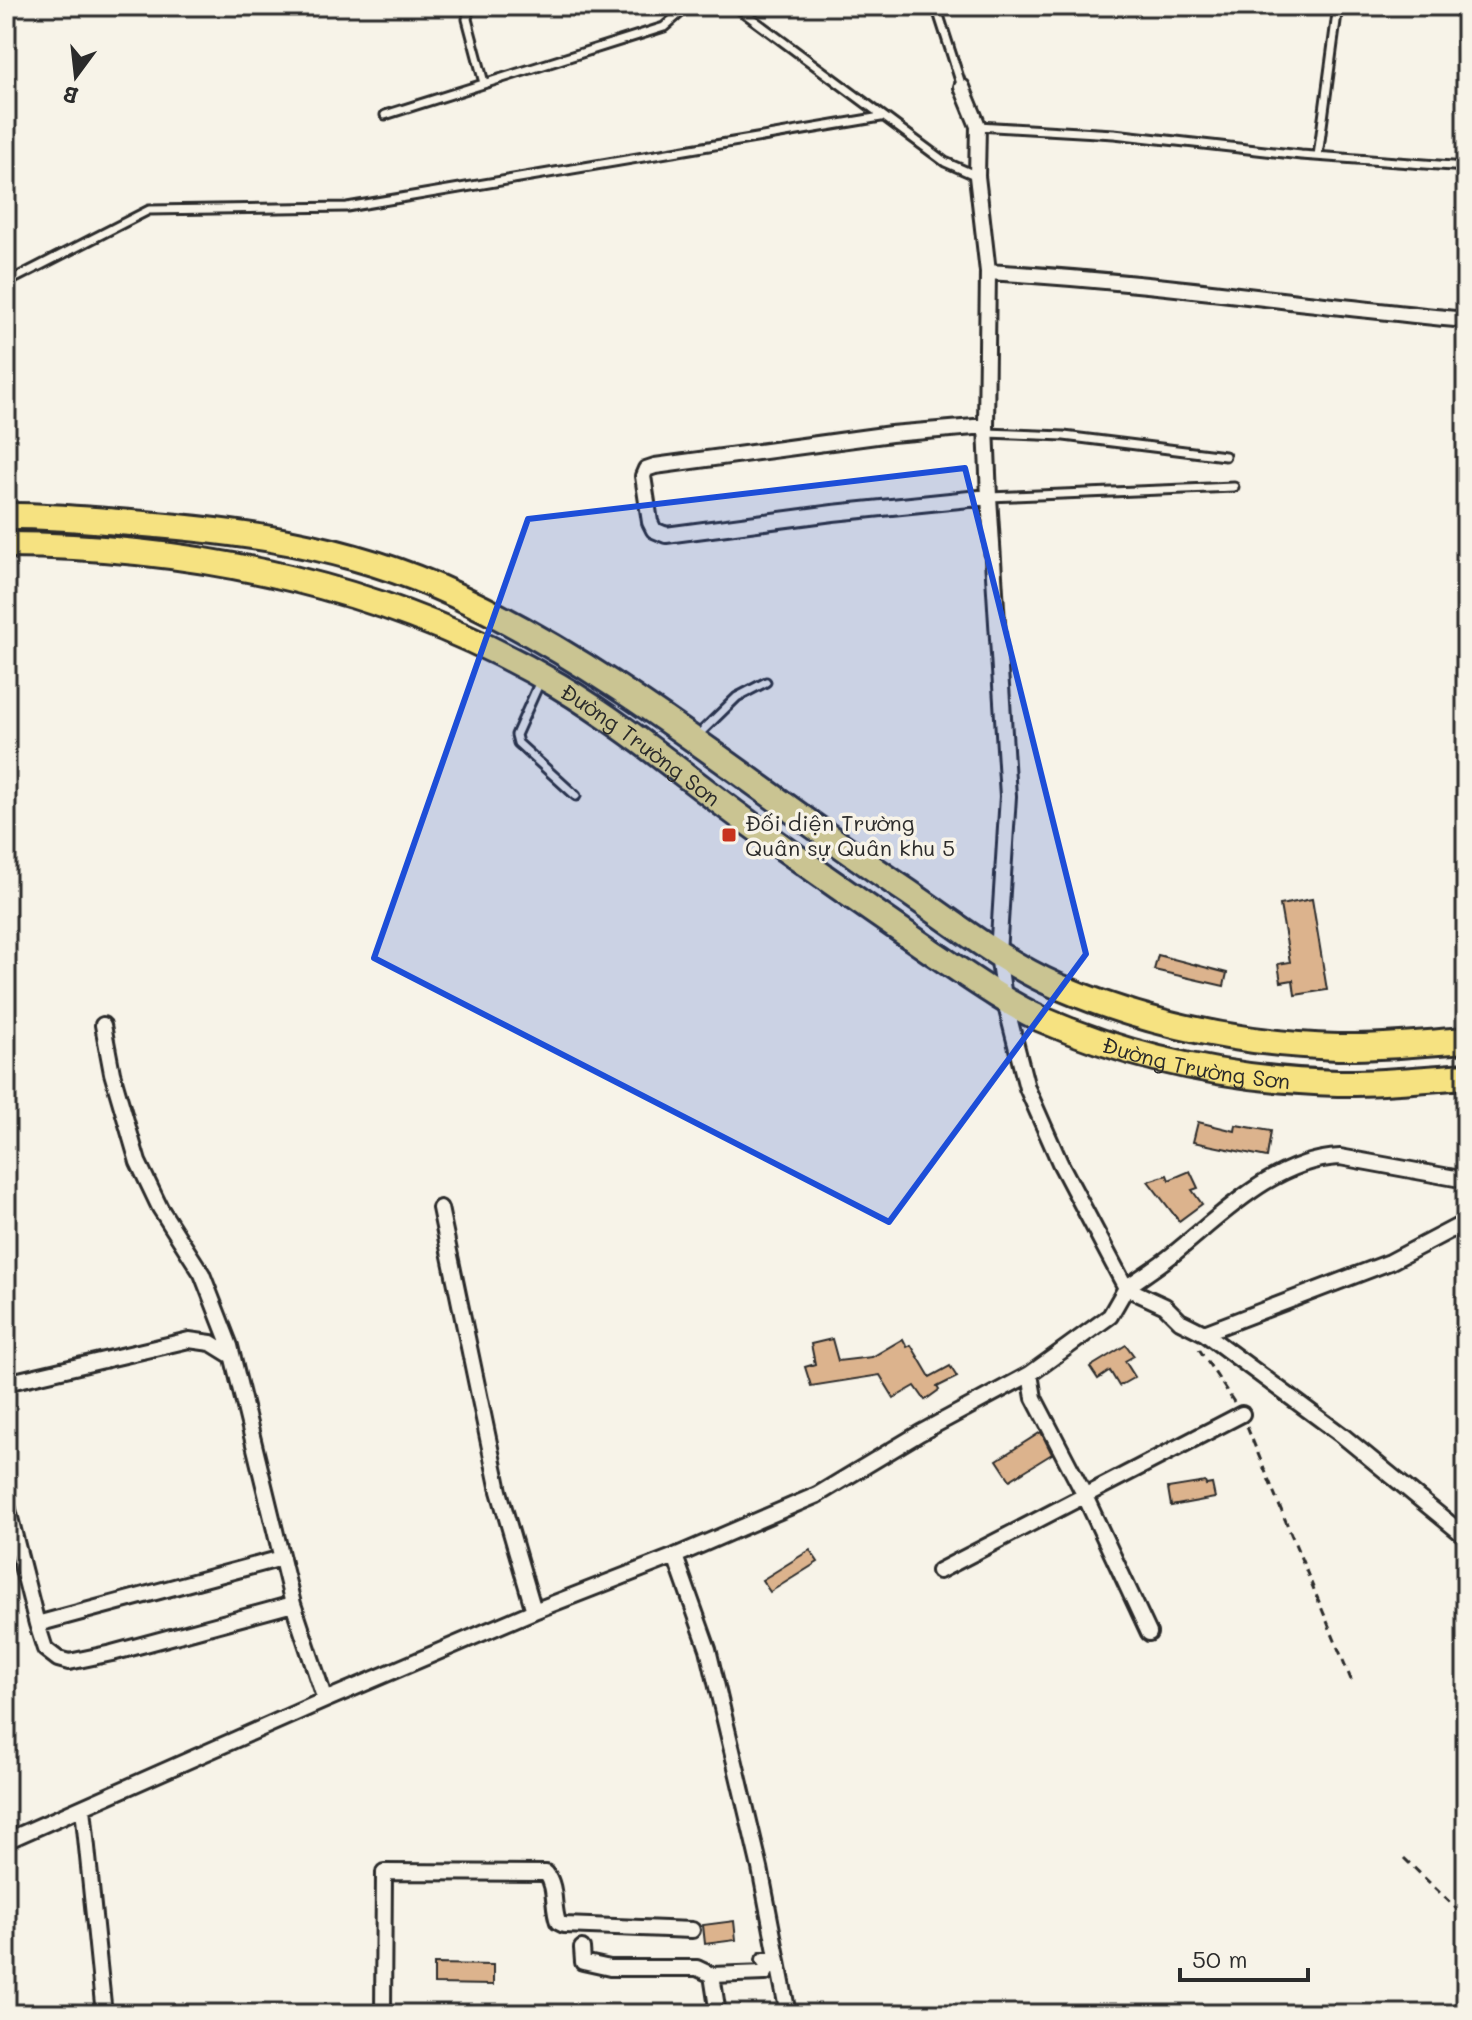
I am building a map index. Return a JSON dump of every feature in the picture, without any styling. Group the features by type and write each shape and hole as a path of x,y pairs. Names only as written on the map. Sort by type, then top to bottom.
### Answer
{"highway":[{"name":"Đường Trường Sơn","path":"6,516 189,527 272,538 360,558 418,579 508,621 581,662 694,738 855,857 998,954 1056,985 1153,1020 1247,1040 1342,1047 1466,1040"},
{"name":"Đường Trường Sơn","path":"6,545 96,549 222,563 304,581 395,607 485,647 542,677 635,735 834,886 979,984 1041,1018 1143,1055 1212,1072 1341,1083 1466,1076"}],"street":[{"path":"962,87 978,126 977,176 988,272 986,430 1008,796 998,954 1004,998 1027,1088 1060,1163 1126,1288 1165,1306 1180,1321 1204,1333 1343,1436 1466,1537"},
{"path":"988,272 1110,280 1354,310 1466,320"},
{"path":"986,430 891,434 655,466 646,469 643,476 650,522 654,530 666,535 989,497"},
{"path":"103,1025 112,1073 138,1162 160,1208 202,1274 232,1356 293,1604 325,1700"},
{"path":"6,1841 325,1700 817,1495 920,1433 1030,1374 1110,1316 1126,1288 1169,1258 1244,1195 1289,1171 1326,1158 1340,1157 1466,1180"},
{"path":"440,1208 499,1491 534,1611"},
{"path":"1204,1333 1390,1262 1466,1222"},
{"path":"6,1383 189,1340 211,1343 232,1356"},
{"path":"1030,1374 1034,1398 1084,1494 1149,1633"},
{"path":"939,1571 1242,1414"},
{"path":"6,1502 45,1649 58,1659 69,1662 112,1653 293,1604"},
{"path":"675,1556 708,1649 760,1868 788,2014"},
{"path":"37,1624 282,1558"},
{"path":"83,1808 104,2014"},
{"path":"383,2014 384,1872 546,1873 552,1880 553,1909 558,1922 564,1925 692,1930"},
{"path":"582,1948 583,1962 610,1968 697,1968 712,1975 765,1973 769,1966 764,1960 778,1960"},
{"path":"712,1975 718,2014"}],"lane":[{"path":"474,6 469,10 467,19 484,83"},
{"path":"385,115 664,27 688,6"},
{"path":"735,6 945,162 977,176"},
{"path":"936,6 962,87"},
{"path":"1318,156 1338,6"},
{"path":"6,283 149,210 347,207 881,117"},
{"path":"978,126 1114,134 1318,156 1466,167"},
{"path":"986,430 1064,436 1225,456"},
{"path":"989,497 1234,487"},
{"path":"542,677 516,735 518,743 576,796"},
{"path":"694,738 737,697 766,682"}],"path":[{"path":"1198,1348 1242,1414 1352,1682"},
{"path":"1404,1858 1466,1918"}],"highlighted area":[{"path":"965,468 1086,954 889,1222 374,958 528,519"}],"building":[{"path":"1312,899 1327,990 1295,995 1293,980 1281,982 1278,964 1290,962 1280,905"},
{"path":"1158,955 1227,973 1224,986 1154,970"},
{"path":"1198,1122 1235,1131 1236,1125 1271,1131 1267,1157 1193,1142"},
{"path":"1190,1171 1198,1188 1192,1190 1202,1204 1179,1221 1148,1181 1167,1175 1169,1180"},
{"path":"832,1339 838,1361 872,1357 903,1339 907,1347 911,1345 930,1377 950,1366 957,1377 937,1387 939,1390 925,1400 915,1386 894,1398 880,1375 811,1386 805,1367 815,1364 811,1344"},
{"path":"1126,1345 1134,1356 1125,1361 1135,1377 1119,1386 1110,1371 1098,1379 1090,1367"},
{"path":"1041,1432 1052,1454 1010,1480 997,1460"},
{"path":"1205,1482 1206,1485 1212,1484 1215,1498 1171,1506 1168,1488"},
{"path":"810,1550 818,1562 770,1592 762,1580"},
{"path":"734,1921 736,1940 705,1944 703,1925"},
{"path":"434,1964 493,1965 493,1985 434,1984"}],"place":[{"name":"Đối diện Trường Quân sự Quân khu 5","path":"729,835"}]}
